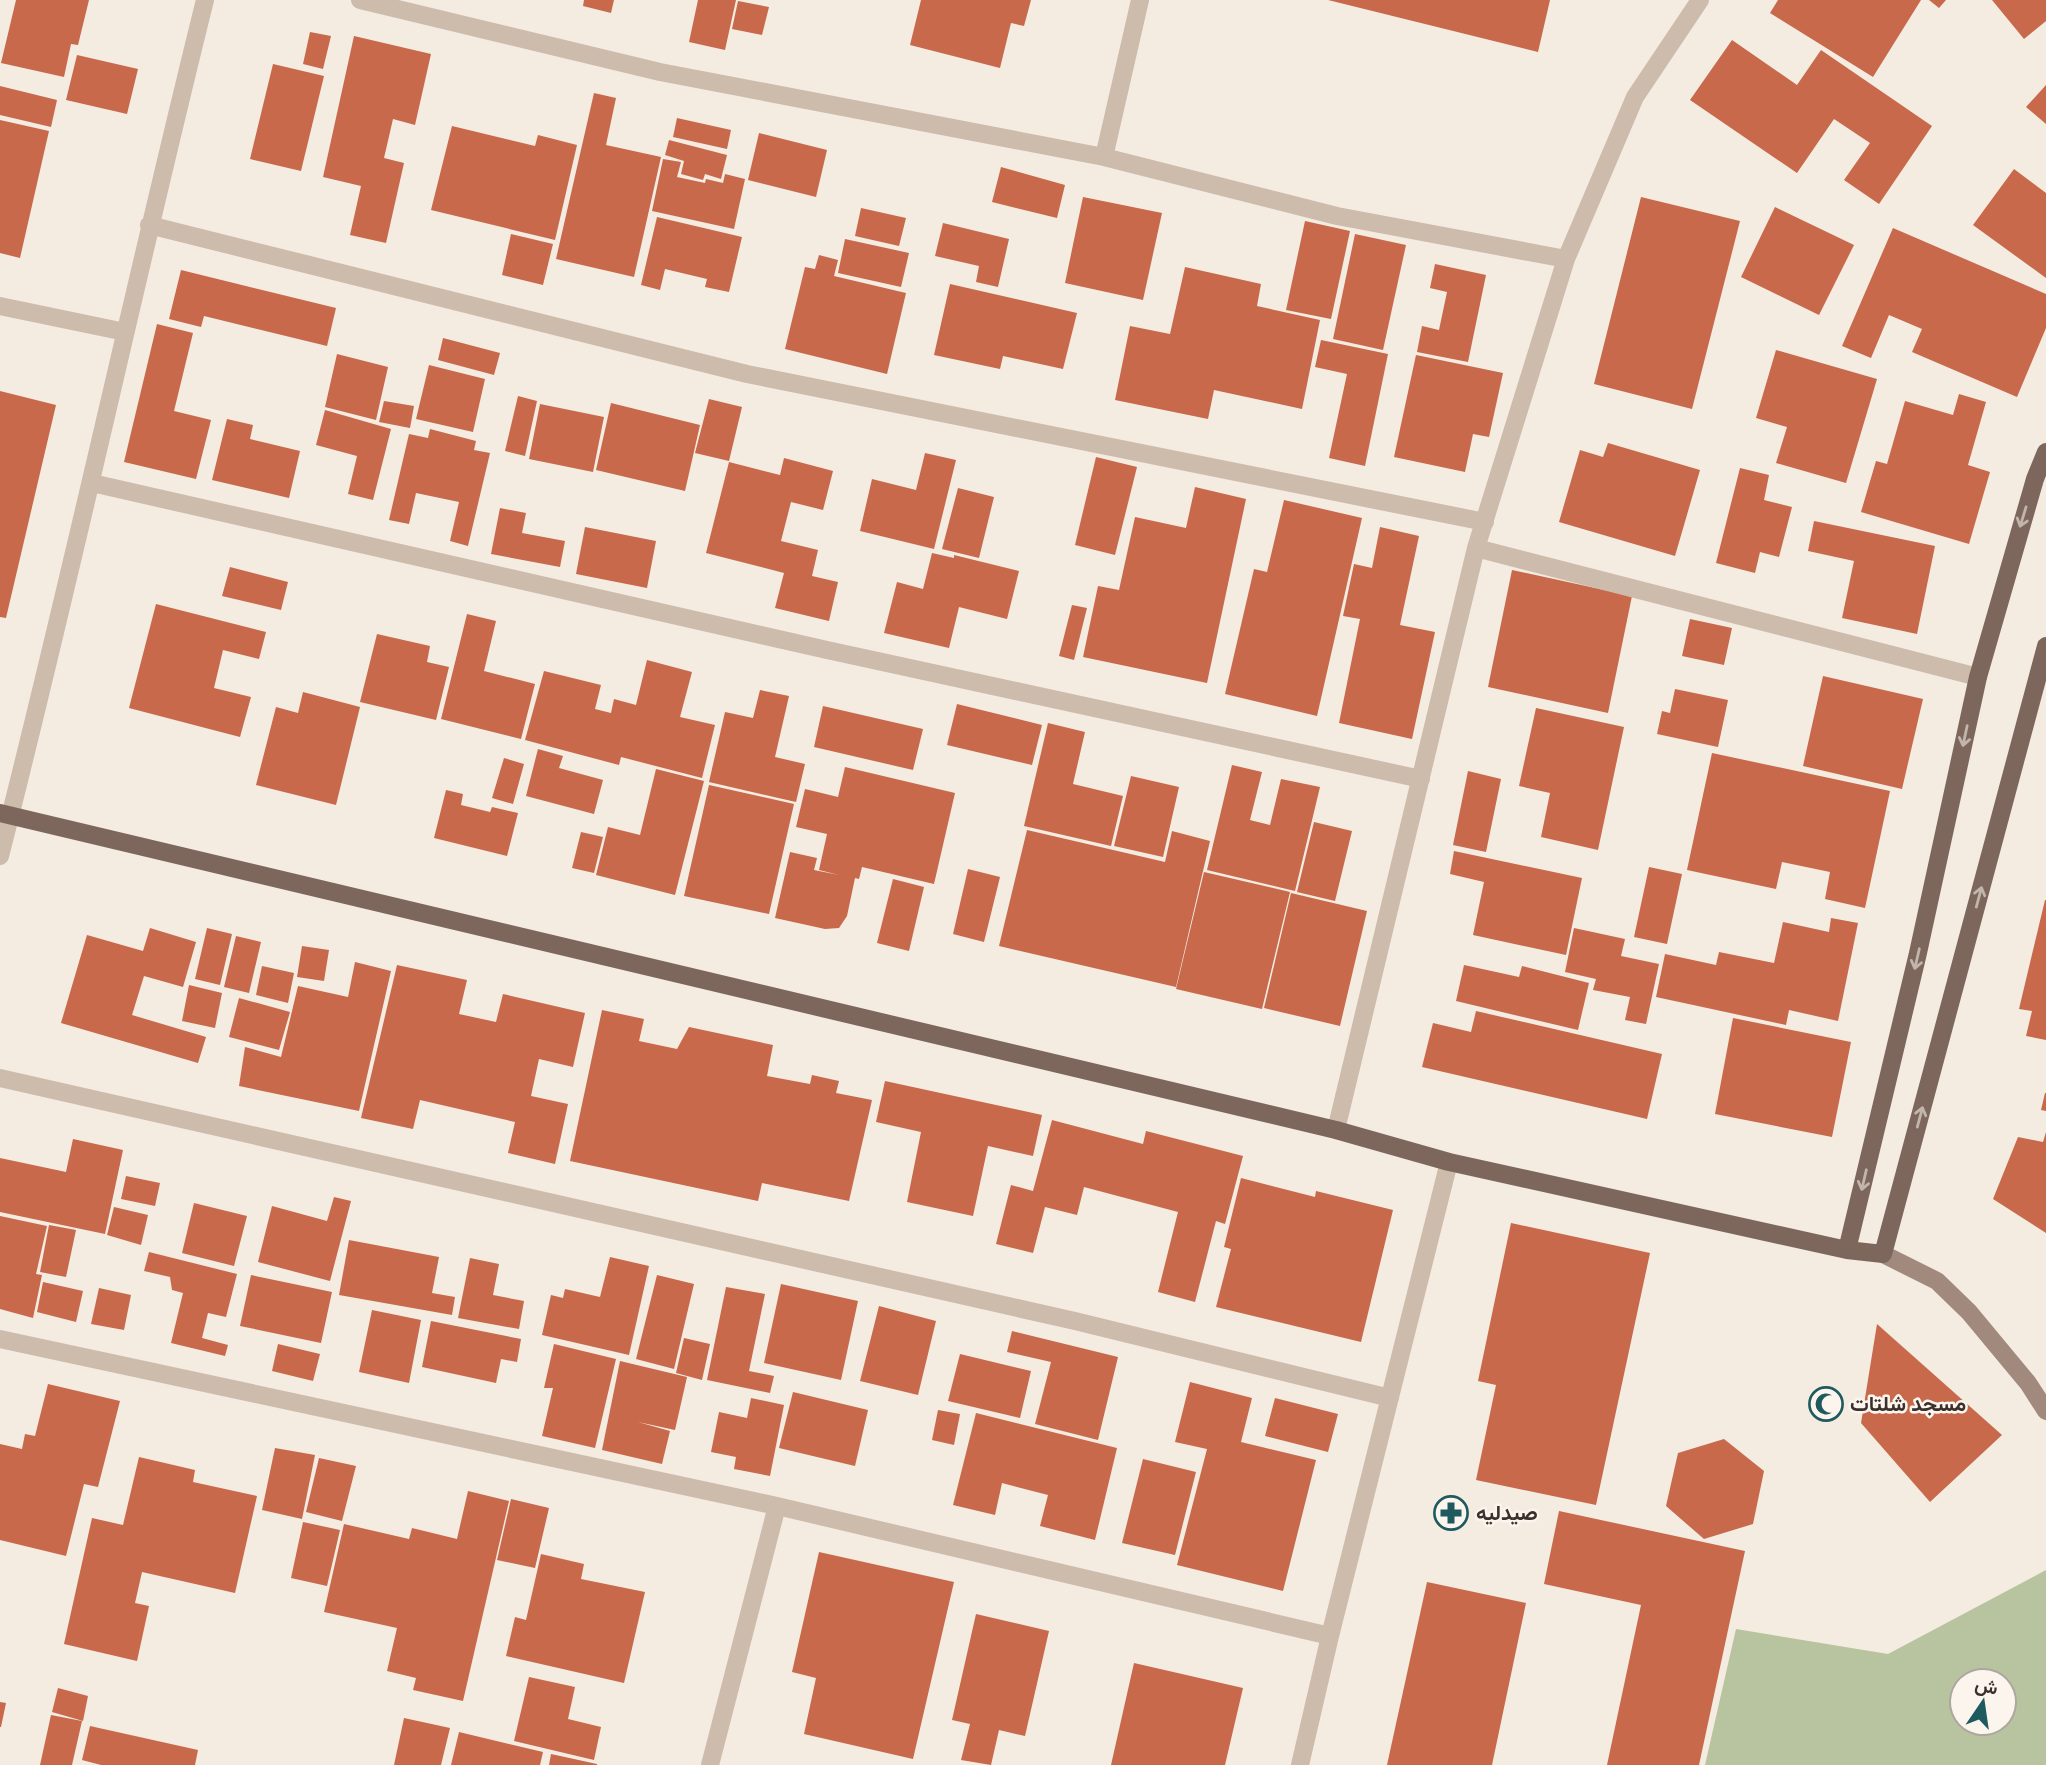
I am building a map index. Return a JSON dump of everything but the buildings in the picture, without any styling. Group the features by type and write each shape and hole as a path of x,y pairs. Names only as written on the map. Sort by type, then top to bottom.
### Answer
{"main road":[{"path":"1847,1250 1918,953 1978,677 2012,555 2046,452"},
{"path":"5,814 1336,1130 1449,1162 1847,1250 1883,1254 2046,646"}],"street":[{"path":"0,856 5,814 92,483 149,225 205,0"},
{"path":"360,0 660,72 1104,157 1337,216 1566,259"},
{"path":"1104,157 1140,0"},
{"path":"1336,1130 1476,548 1566,259 1635,97 1700,0"},
{"path":"149,225 747,374 1485,522"},
{"path":"0,306 125,332"},
{"path":"92,483 813,647 1421,779"},
{"path":"1476,548 1978,677"},
{"path":"0,1078 1075,1321 1390,1398"},
{"path":"1300,1765 1329,1636 1449,1162"},
{"path":"1883,1254 1937,1281 1969,1312 2028,1383 2046,1411"},
{"path":"0,1339 777,1506 1329,1636"},
{"path":"710,1765 777,1506"}],"green space":[{"path":"2046,1570 2046,1765 1705,1765 1736,1629 1888,1654"}],"place":[{"name":"مسجد شلتات","path":"1826,1404"},
{"name":"صيدليه","path":"1451,1513"}]}
